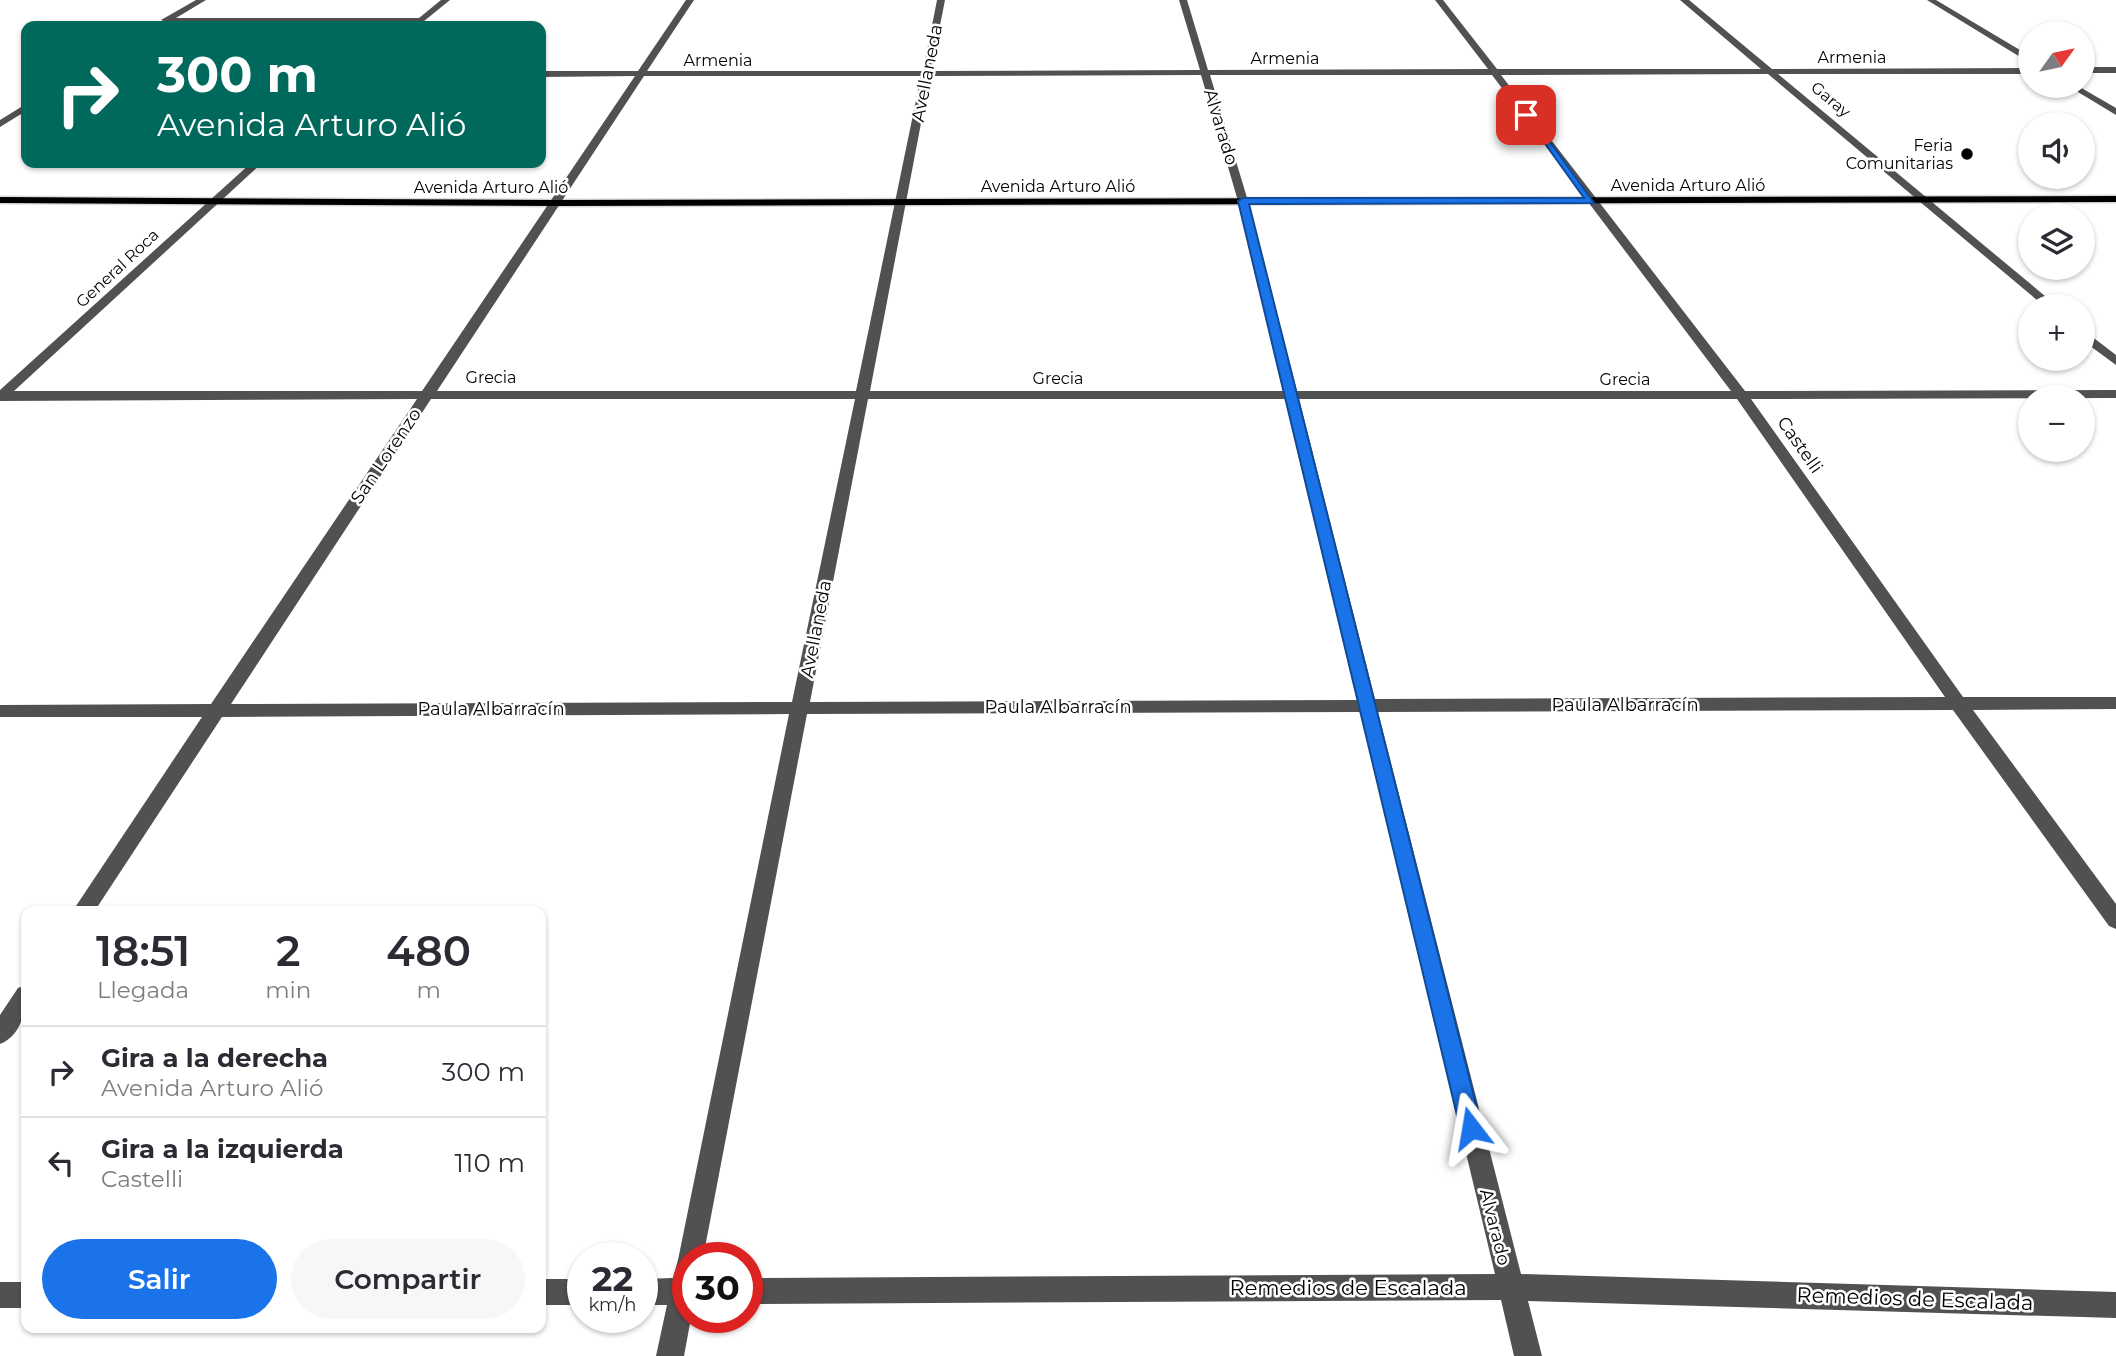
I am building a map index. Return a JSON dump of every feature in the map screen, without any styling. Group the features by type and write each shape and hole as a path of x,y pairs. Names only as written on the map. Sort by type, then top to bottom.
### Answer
{"main road":[{"name":"Avenida Arturo Alió","path":"0,200 901,203 2116,199"}],"street":[{"path":"165,20 202,0"},
{"path":"420,21 446,0"},
{"name":"San Lorenzo","path":"86,906 690,0"},
{"name":"Avellaneda","path":"693,1242 941,0"},
{"name":"Alvarado","path":"1183,0 1243,201 1528,1356"},
{"name":"Castelli","path":"1439,0 1742,396 1958,703 2116,920"},
{"name":"Garay","path":"1684,0 2037,294"},
{"path":"1931,0 2018,53"},
{"path":"165,20 249,21"},
{"path":"2095,70 2116,70"},
{"name":"Armenia","path":"546,74 2018,71"},
{"path":"2092,98 2116,112"},
{"path":"0,124 21,110"},
{"name":"General Roca","path":"1,396 251,168"},
{"path":"2095,343 2116,360"},
{"name":"Grecia","path":"1,396 863,394 1292,397 2116,394"},
{"name":"Paula Albarracín","path":"0,711 2116,703"},
{"path":"0,1034 21,1002"},
{"name":"Remedios de Escalada","path":"763,1291 1510,1287 2116,1305"},
{"path":"546,1292 567,1292"},
{"path":"0,1295 21,1295"},
{"path":"670,1356 675,1333"}],"place":[{"name":"Feria Comunitarias","path":"1967,154"}],"route":[{"path":"1471,1128 1243,201 1591,201 1526,115"}]}
